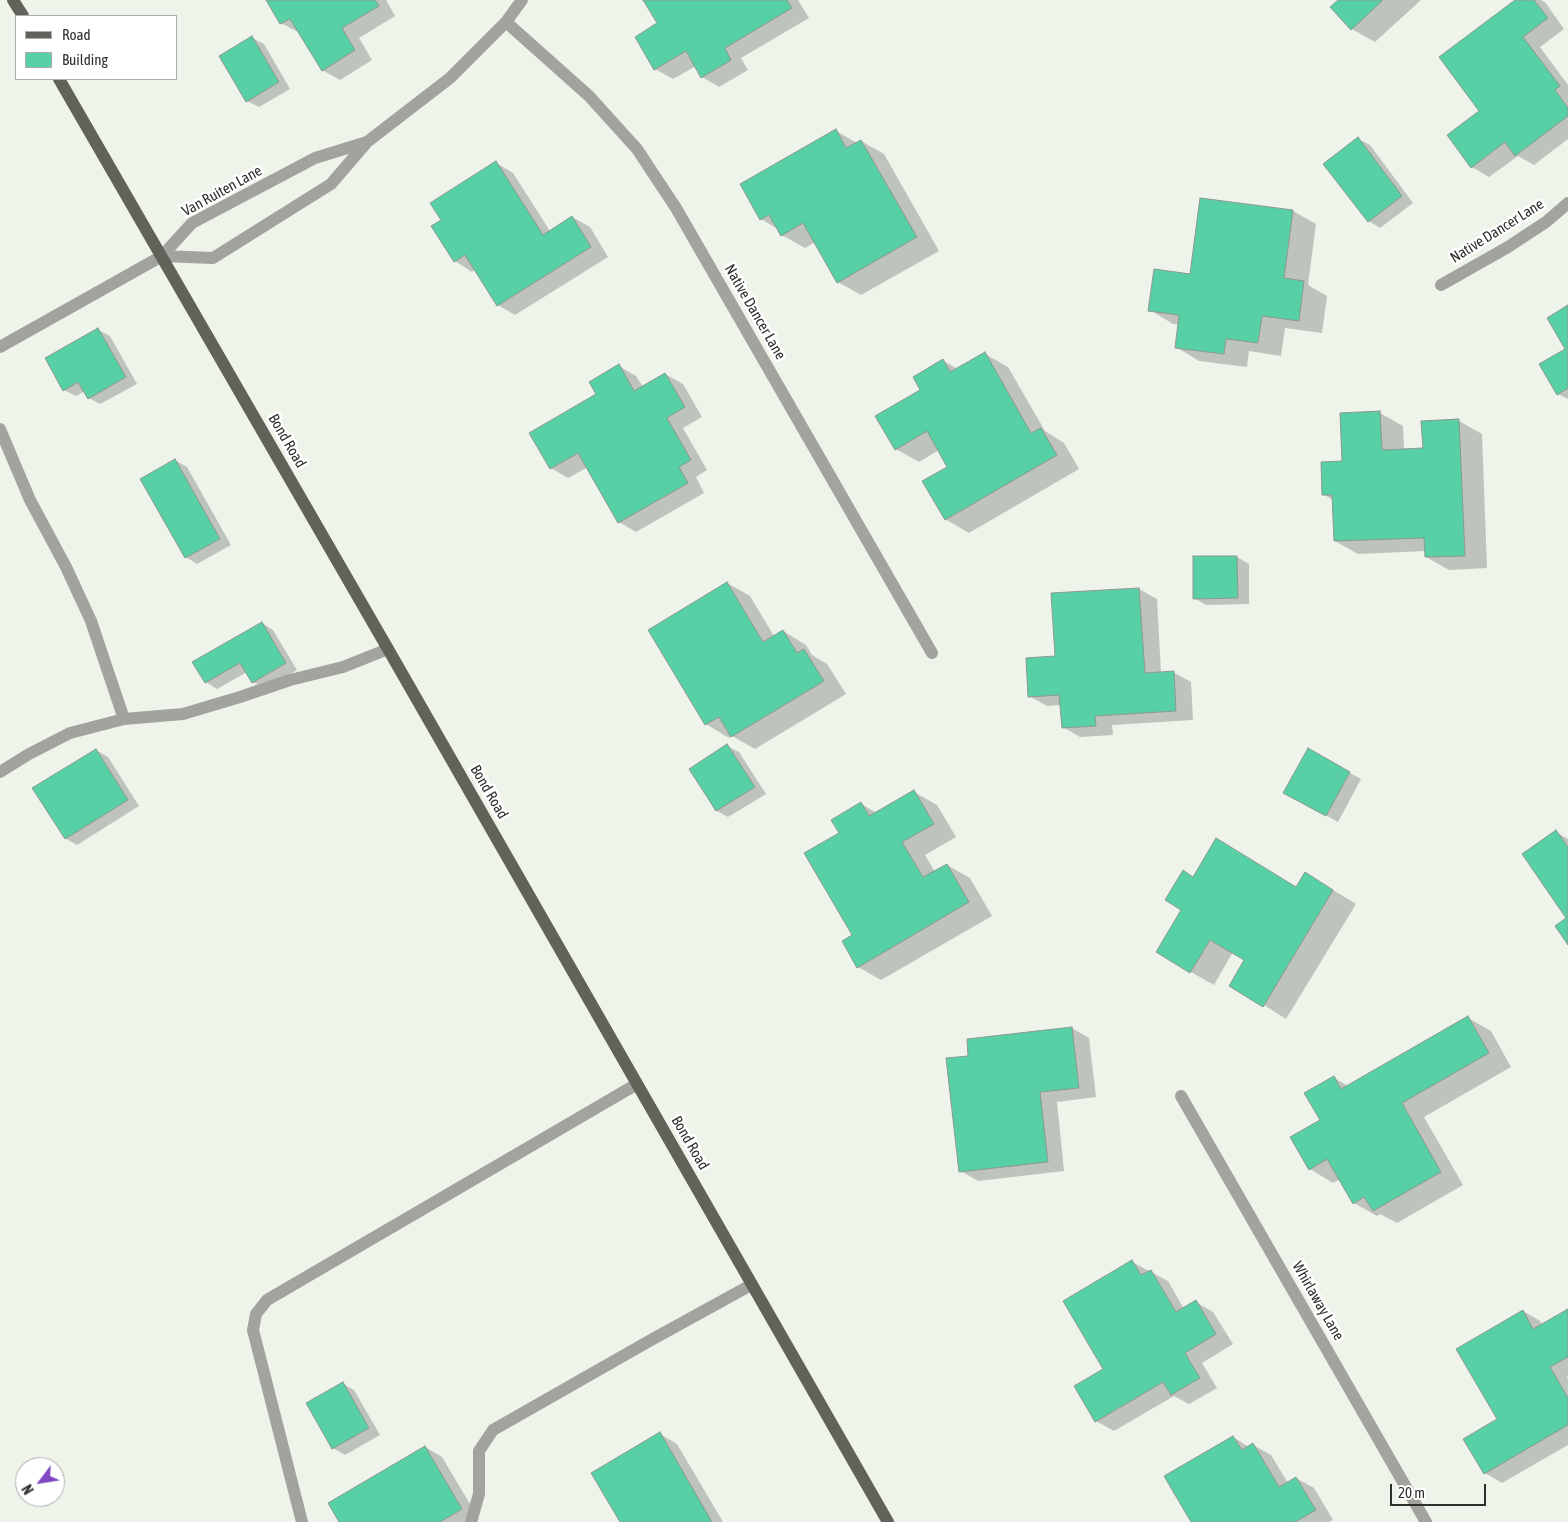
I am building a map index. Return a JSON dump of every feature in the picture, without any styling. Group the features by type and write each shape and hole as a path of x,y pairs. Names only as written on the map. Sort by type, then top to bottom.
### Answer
{"main road":[{"path":"13,0 22,15"},
{"name":"Bond Road","path":"60,80 888,1522"}],"street":[{"name":"Van Ruiten Lane","path":"162,256 213,258 331,184 368,142 450,78 506,22 522,0"},
{"name":"Native Dancer Lane","path":"506,22 589,96 637,149 652,171 676,208 932,653"},
{"name":"Van Ruiten Lane","path":"162,256 192,222 315,158 368,142"},
{"name":"Native Dancer Lane","path":"1441,285 1516,242 1546,222 1568,203"},
{"path":"0,347 162,256"},
{"path":"0,429 30,500 66,567 91,621 124,719"},
{"path":"0,772 29,754 70,733 124,719 183,714 290,680 343,667 388,649"},
{"path":"302,1522 253,1330 256,1314 266,1300 637,1084"},
{"name":"Whirlaway Lane","path":"1181,1096 1426,1522"},
{"path":"471,1522 479,1494 479,1451 493,1430 650,1340 751,1285"}],"building":[{"path":"266,0 375,0 379,6 342,28 355,50 322,71 290,19 280,24"},
{"path":"643,0 787,0 792,8 725,48 731,60 701,78 686,51 654,70 635,37 657,23"},
{"path":"1338,0 1383,0 1351,30 1330,7"},
{"path":"1515,0 1534,0 1548,18 1523,37 1560,86 1555,90 1568,108 1568,116 1515,156 1505,142 1471,168 1447,135 1479,111 1439,57"},
{"path":"252,36 279,82 246,102 219,56"},
{"path":"836,129 846,148 861,140 917,237 837,283 803,223 781,236 769,215 760,220 740,184"},
{"path":"1358,137 1402,196 1368,222 1323,164"},
{"path":"496,161 543,235 572,216 591,247 497,306 465,255 454,262 431,226 441,220 430,203"},
{"path":"1200,198 1293,210 1284,278 1304,281 1299,321 1262,316 1258,343 1226,339 1224,354 1175,348 1179,315 1148,311 1154,269 1190,274"},
{"path":"1568,305 1568,388 1557,395 1539,364 1565,349 1547,318"},
{"path":"98,328 126,377 88,399 78,382 63,391 45,358"},
{"path":"985,352 1031,433 1041,428 1057,455 945,520 922,481 947,467 927,431 895,450 875,416 920,390 913,377 943,359 950,372"},
{"path":"619,364 634,391 665,373 685,407 667,418 691,460 679,467 688,483 618,523 578,453 550,469 529,433 596,394 589,382"},
{"path":"1380,411 1382,450 1423,448 1421,421 1459,419 1465,556 1425,557 1424,538 1334,541 1332,495 1322,495 1321,462 1342,461 1340,413"},
{"path":"175,459 220,539 185,558 140,479"},
{"path":"1193,556 1237,556 1238,598 1193,599"},
{"path":"727,582 763,642 783,630 797,653 804,649 824,681 731,737 719,717 705,725 648,630"},
{"path":"1139,588 1145,673 1174,671 1176,711 1095,716 1096,726 1062,728 1059,695 1028,697 1026,658 1055,656 1051,593"},
{"path":"262,622 286,663 252,683 240,663 205,683 192,662"},
{"path":"727,744 755,787 716,811 689,769"},
{"path":"1308,748 1350,772 1326,816 1283,793"},
{"path":"96,749 128,800 65,839 32,788"},
{"path":"914,790 934,824 902,842 923,877 947,864 969,902 857,968 842,941 852,935 804,853 839,833 831,820 861,802 869,816"},
{"path":"1556,830 1568,847 1568,945 1555,926 1566,918 1522,854"},
{"path":"1216,838 1296,887 1305,872 1333,890 1263,1007 1229,986 1244,960 1210,940 1190,973 1156,952 1181,910 1165,900 1183,870 1193,877"},
{"path":"1468,1016 1489,1053 1402,1103 1441,1172 1373,1211 1364,1197 1353,1204 1327,1159 1309,1170 1290,1137 1320,1120 1304,1093 1334,1076 1341,1089"},
{"path":"1072,1027 1079,1088 1040,1092 1048,1162 959,1172 946,1058 968,1056 967,1039"},
{"path":"1132,1260 1141,1275 1151,1270 1176,1312 1196,1300 1216,1334 1185,1353 1200,1378 1171,1395 1163,1382 1095,1422 1074,1386 1103,1369 1063,1301"},
{"path":"1568,1309 1568,1357 1550,1367 1568,1398 1568,1425 1484,1474 1463,1439 1497,1419 1456,1349 1523,1310 1533,1329"},
{"path":"343,1382 369,1428 332,1449 306,1403"},
{"path":"660,1432 712,1522 620,1522 591,1473"},
{"path":"1233,1436 1242,1450 1253,1443 1279,1487 1296,1477 1316,1510 1295,1522 1191,1522 1164,1476"},
{"path":"425,1446 462,1509 440,1522 339,1522 328,1503"}]}
